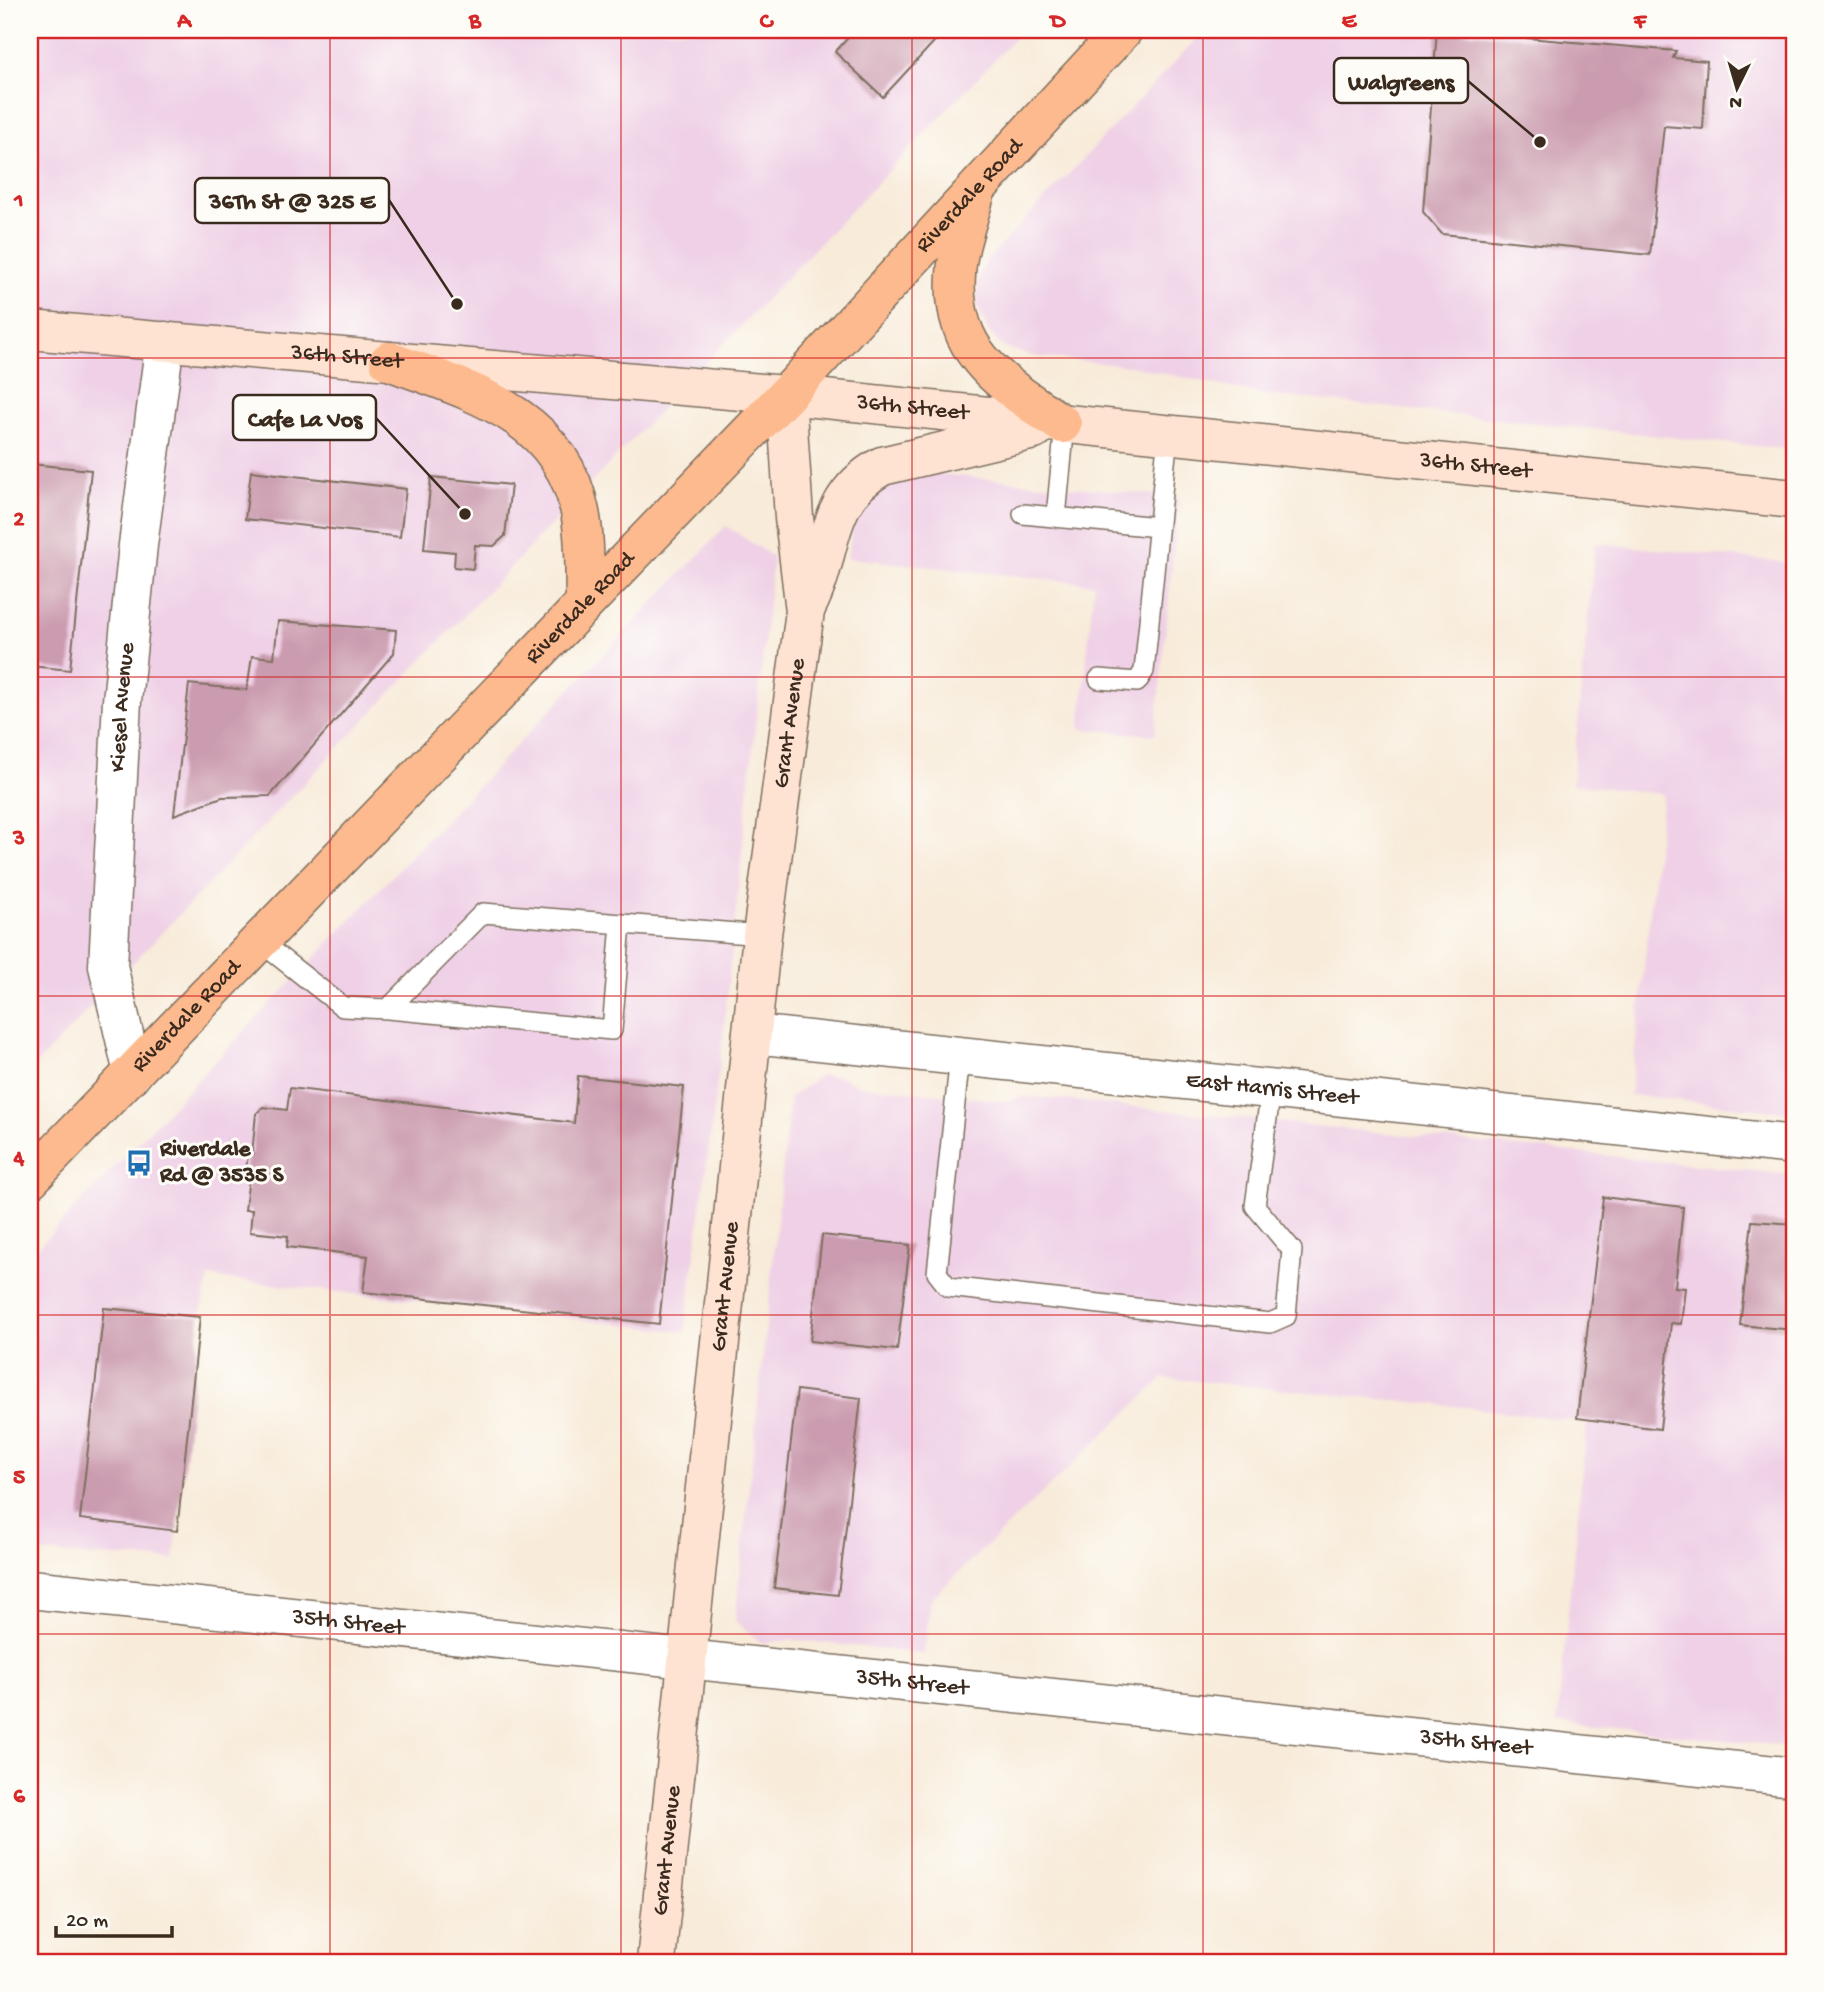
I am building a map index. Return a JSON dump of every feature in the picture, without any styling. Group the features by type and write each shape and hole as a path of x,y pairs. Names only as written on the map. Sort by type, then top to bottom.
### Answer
{"main road":[{"name":"Riverdale Road","path":"30,1179 786,394 1122,30"},
{"path":"978,187 956,273 959,320 969,345 984,367 1004,385 1063,424"},
{"name":"36th Street","path":"30,330 786,394 1794,499"},
{"path":"389,361 503,406 546,442 562,465 579,509 585,603"},
{"path":"786,394 794,517 805,611"},
{"path":"805,611 821,579 836,512 855,485 868,474 882,466 1063,424"},
{"name":"Grant Avenue","path":"656,1962 762,935 805,611"}],"street":[{"name":"Kiesel Avenue","path":"133,1073 108,965 122,701 138,545 165,341"},
{"name":"East Harris Street","path":"752,1034 1794,1145"},
{"name":"35th Street","path":"30,1590 1794,1777"}],"lane":[{"path":"1056,517 1063,424"},
{"path":"1099,679 1137,682 1144,671 1168,434"},
{"path":"1023,514 1158,527"},
{"path":"388,1009 483,913 762,935"},
{"path":"258,940 343,1007 612,1030 621,924"},
{"path":"960,1056 937,1273 948,1287 1270,1324 1286,1316 1292,1250 1255,1206 1271,1089"}],"shaded area":[{"path":"30,30 1023,30 30,1071"},
{"path":"1205,30 1794,30 1794,450 1258,394 1131,366 1032,356 1003,347 987,330 977,304 978,276 986,261"},
{"path":"927,473 1179,497 1155,735 1080,729 1094,584 847,558 856,509 883,481"},
{"path":"726,526 773,557 721,1054 685,1332 209,1277 200,1317 174,1560 30,1552 30,1256"},
{"path":"1595,543 1794,563 1794,1113 1630,1095 1663,794 1572,784"},
{"path":"821,1075 842,1077 860,1086 1005,1101 1026,1096 1794,1175 1794,1747 1557,1723 1587,1422 1455,1406 1163,1378 931,1599 924,1654 795,1640 762,1643 735,1621 790,1098"}],"building":[{"path":"855,30 945,30 883,97 835,52"},
{"path":"1437,30 1676,51 1673,58 1707,61 1703,129 1664,126 1650,255 1442,234 1423,212"},
{"path":"30,464 91,470 70,670 30,666"},
{"path":"251,471 406,489 400,537 245,519"},
{"path":"431,477 511,485 505,536 494,546 475,545 473,569 454,567 455,552 424,549"},
{"path":"278,621 396,630 394,653 270,796 222,797 174,815 189,684 247,690 252,656 274,658"},
{"path":"578,1076 684,1087 659,1324 363,1292 368,1256 287,1247 288,1236 250,1232 252,1210 245,1210 249,1177 245,1177 248,1154 252,1154 256,1114 263,1107 287,1110 290,1088 574,1123"},
{"path":"1603,1197 1683,1207 1675,1287 1685,1288 1681,1324 1671,1323 1660,1429 1577,1418"},
{"path":"1752,1221 1794,1224 1794,1330 1740,1325"},
{"path":"822,1235 910,1245 897,1350 810,1341"},
{"path":"104,1308 200,1317 177,1531 80,1519"},
{"path":"797,1390 861,1398 838,1595 774,1588"}],"place":[{"name":"Walgreens","path":"1540,142"},
{"name":"36Th St @ 325 E","path":"457,304"},
{"name":"Cafe La Vos","path":"465,514"},
{"name":"Riverdale Rd @ 3535 S","path":"139,1163"}]}
